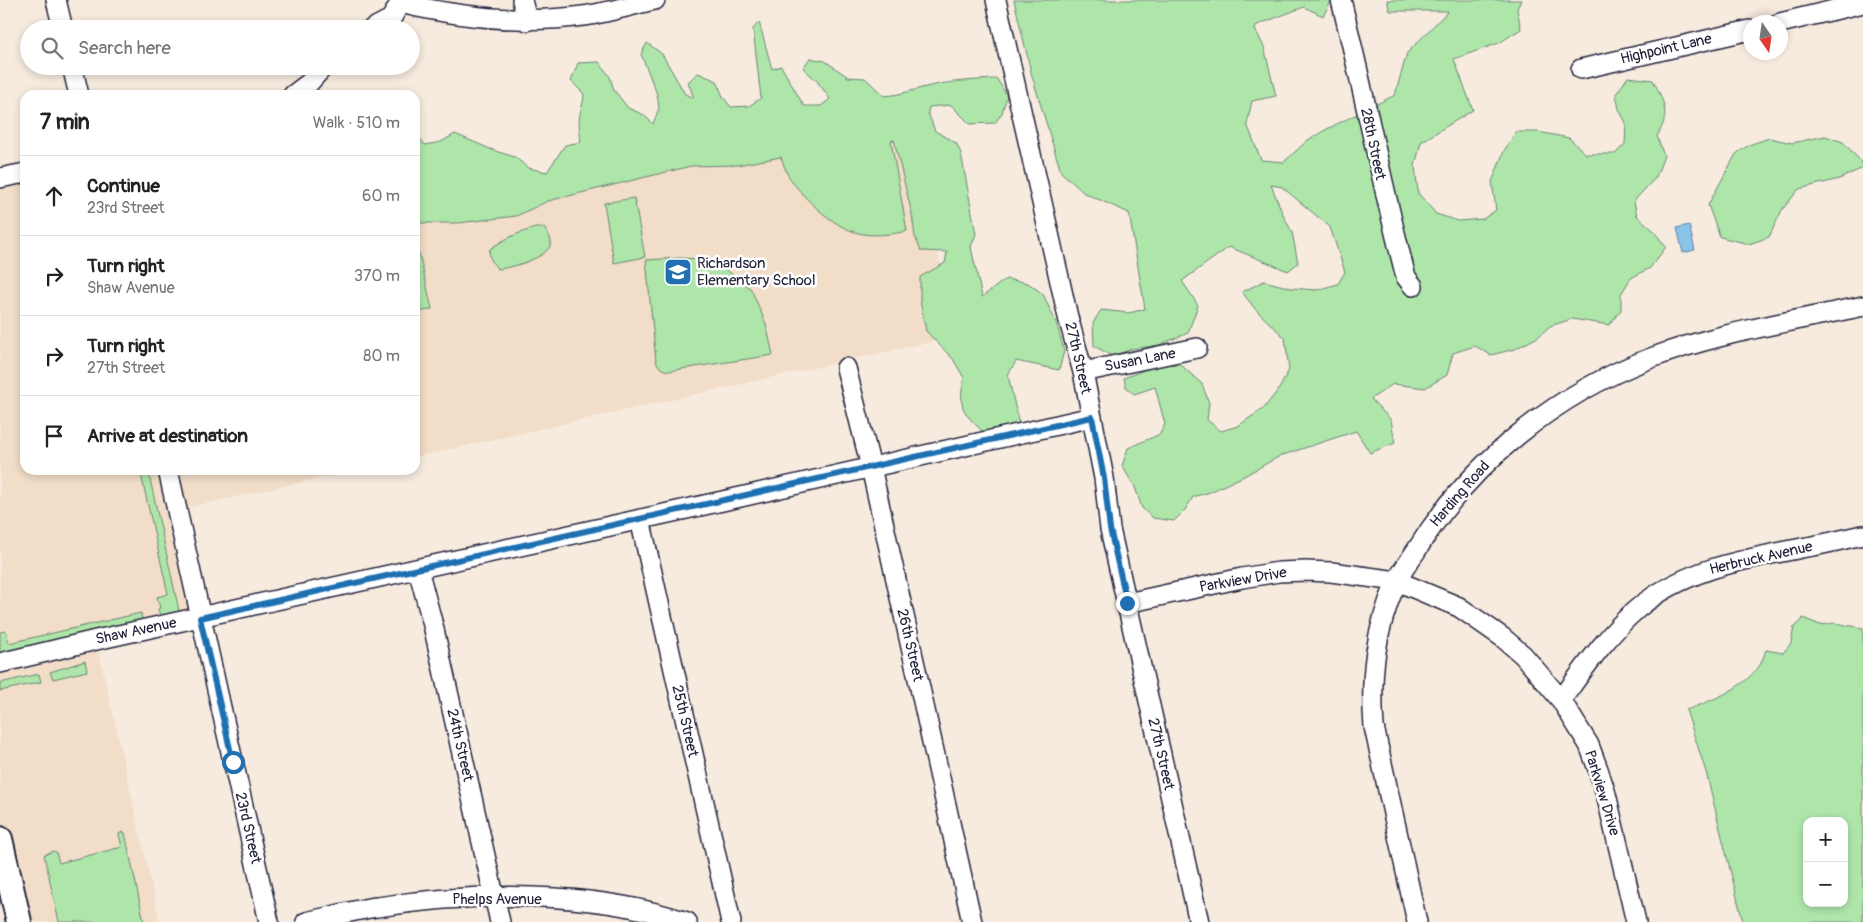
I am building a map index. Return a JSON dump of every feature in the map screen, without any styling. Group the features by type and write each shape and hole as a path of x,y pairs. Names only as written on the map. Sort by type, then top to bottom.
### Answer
{"main road":[{"path":"0,839 19,922"}],"street":[{"path":"56,0 61,20"},
{"path":"522,0 527,21"},
{"path":"389,20 396,2 430,10 527,21 584,16 655,0"},
{"name":"27th Street","path":"996,0 1083,372 1104,478 1110,529 1199,922"},
{"name":"28th Street","path":"1341,0 1388,208 1406,277 1413,286"},
{"path":"1788,21 1863,4"},
{"name":"Highpoint Lane","path":"1581,69 1743,32"},
{"path":"74,75 79,90"},
{"path":"299,90 316,75"},
{"path":"0,178 20,174"},
{"name":"Harding Road","path":"1417,922 1374,727 1372,675 1378,635 1397,582 1437,518 1475,473 1522,432 1579,392 1626,368 1686,345 1735,332 1863,306"},
{"name":"Susan Lane","path":"1083,372 1197,348"},
{"name":"26th Street","path":"846,368 972,922"},
{"name":"Shaw Avenue","path":"0,663 1092,417"},
{"name":"23rd Street","path":"169,475 269,922"},
{"name":"25th Street","path":"640,519 731,922"},
{"name":"Herbruck Avenue","path":"1561,700 1619,626 1638,608 1665,590 1696,574 1724,564 1863,535"},
{"name":"24th Street","path":"418,569 435,634 500,922"},
{"name":"Parkview Drive","path":"1127,603 1279,572 1332,572 1397,582 1459,608 1523,655 1561,700 1588,745 1598,769 1636,922"},
{"name":"Phelps Avenue","path":"306,922 375,907 439,899 494,896 596,903 656,913 687,922"}],"shaded area":[{"name":"Richardson Elementary School","path":"906,118 957,336 420,456 420,207"},
{"path":"20,174 20,475 169,475 200,618 96,640 160,922 0,922 18,917 0,839 0,178"},
{"path":"178,475 334,475 185,508"}],"green space":[{"path":"1014,0 1332,0 1323,16 1304,7 1257,25 1255,29 1264,47 1276,96 1252,101 1247,124 1261,160 1284,162 1308,140 1395,95 1407,53 1448,11 1390,11 1387,0 1521,0 1517,9 1521,29 1499,43 1454,59 1473,110 1421,142 1415,166 1418,193 1436,214 1458,221 1483,219 1496,210 1492,182 1504,151 1516,132 1538,132 1569,138 1586,154 1615,154 1625,144 1626,123 1619,109 1616,94 1628,77 1653,80 1663,102 1665,114 1657,136 1664,156 1656,177 1634,201 1637,216 1652,229 1666,247 1650,268 1631,278 1621,294 1621,310 1609,325 1572,319 1550,326 1538,337 1515,349 1491,355 1475,346 1453,353 1447,375 1425,388 1393,384 1371,399 1391,420 1395,443 1370,453 1356,431 1280,456 1244,476 1210,492 1193,497 1185,510 1174,521 1153,518 1142,508 1135,487 1122,466 1128,448 1160,434 1165,424 1155,387 1134,394 1126,387 1124,378 1157,365 1180,364 1202,384 1209,403 1207,420 1221,431 1238,426 1264,408 1279,389 1289,370 1285,338 1256,310 1242,292 1264,281 1291,288 1316,290 1338,284 1345,272 1330,227 1282,187 1271,185 1292,232 1298,263 1288,271 1229,247 1182,281 1198,305 1188,333 1159,345 1132,349 1112,356 1094,346 1093,323 1101,310 1129,313 1145,309 1129,213 1084,193 1061,172 1032,76"},
{"path":"759,22 772,69 781,66 804,106 821,106 830,99 817,81 803,68 810,58 825,61 848,77 865,78 884,96 947,83 997,79 1007,96 1002,113 995,123 970,124 951,105 929,107 928,113 935,131 956,143 961,153 976,234 971,247 982,297 1006,279 1028,283 1043,294 1057,325 1064,351 1059,370 1016,361 1008,375 1019,424 1004,434 987,436 968,417 962,405 964,378 953,359 926,331 920,300 920,277 945,263 947,252 921,251 915,237 912,214 894,140 891,141 907,231 869,235 854,232 839,225 822,213 799,190 788,175 781,157 737,165 691,166 548,201 516,216 458,223 420,223 420,138 425,145 441,142 455,134 495,151 515,157 528,168 547,172 565,145 581,142 579,121 584,94 571,81 578,63 599,62 610,77 614,90 628,108 644,115 653,124 659,108 657,94 641,54 647,43 662,54 685,94 694,98 688,82 698,73 717,81 723,97 731,107 749,106 761,98 753,29"},
{"path":"1825,136 1843,142 1863,164 1863,168 1839,179 1799,189 1782,210 1769,237 1749,244 1720,237 1708,205 1736,154 1749,145 1769,138 1792,143"},
{"path":"634,198 645,257 614,263 604,203"},
{"path":"536,228 544,228 548,233 551,243 549,248 537,258 511,267 498,269 491,260 490,249 512,236"},
{"path":"420,257 432,309 420,312"},
{"path":"702,259 721,266 751,289 766,324 773,355 669,371 660,367 656,361 646,260"},
{"path":"141,475 149,475 180,615 161,619 157,597 168,594"},
{"path":"141,613 142,622 0,654 0,632 6,631 9,643"},
{"path":"1803,618 1820,625 1835,623 1863,628 1863,922 1743,922 1706,772 1686,710 1715,699 1734,689 1758,668 1766,650 1783,653 1791,643 1794,627"},
{"path":"85,661 87,671 53,679 50,672"},
{"path":"39,674 41,682 0,691 0,683"},
{"path":"125,833 144,922 59,922 44,855 53,851 56,852 59,863 122,847 119,834"}],"water":[{"path":"1689,225 1695,250 1683,253 1677,228"}],"place":[{"name":"Richardson Elementary School","path":"678,272"}],"route":[{"path":"233,762 200,618 1092,417 1104,478 1110,529 1127,603"}]}
